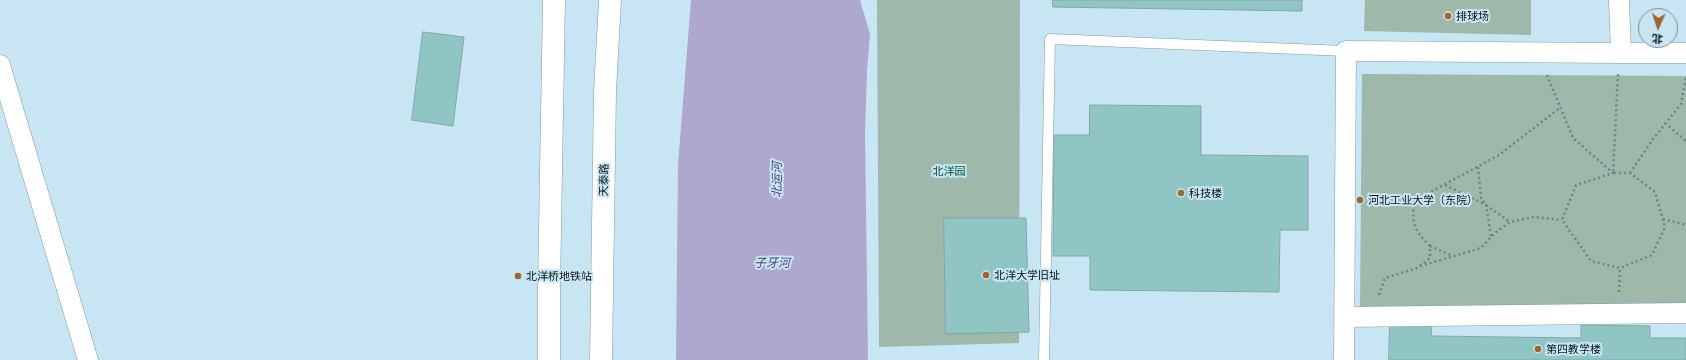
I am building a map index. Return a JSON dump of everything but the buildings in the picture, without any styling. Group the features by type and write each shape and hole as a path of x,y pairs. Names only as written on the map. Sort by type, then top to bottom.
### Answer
{"main road":[{"path":"549,360 554,0"},
{"name":"天泰路","path":"601,360 605,91 610,0"}],"street":[{"path":"1619,0 1621,52"},
{"path":"1344,360 1346,51 1686,53"},
{"path":"0,64 88,360"},
{"path":"1344,316 1686,313"}],"lane":[{"path":"1044,360 1050,39 1346,51"}],"path":[{"path":"1538,52 1573,138 1613,173"},
{"path":"1613,173 1618,76 1621,52"},
{"path":"1630,174 1681,104 1686,77"},
{"path":"1453,256 1430,246 1419,234 1412,220 1414,201 1499,155 1561,107"},
{"path":"1666,123 1686,141"},
{"path":"1478,167 1481,198 1486,205 1491,237"},
{"path":"1373,316 1385,278 1481,248 1491,237 1510,222 1534,217 1562,220 1591,261 1620,268 1652,255 1665,227 1655,192 1630,174 1613,173 1576,185 1562,220"},
{"path":"1445,185 1486,205 1510,222"},
{"path":"1663,219 1686,225"},
{"path":"1417,268 1430,258 1430,246"}],"green space":[{"name":"北洋园","path":"877,0 1020,0 1019,343 879,347"},
{"name":"排球场","path":"1365,0 1531,0 1531,35 1364,31"},
{"path":"1362,74 1686,76 1686,313 1360,311"}],"water":[{"name":"子牙河","path":"691,0 860,0 870,34 865,134 868,360 676,360 678,165"}],"place":[{"name":"排球场","path":"1448,16"},
{"name":"科技楼","path":"1181,193"},
{"name":"河北工业大学（东院）","path":"1360,200"},
{"name":"北洋大学旧址","path":"986,275"},
{"name":"北洋桥地铁站","path":"518,276"},
{"name":"第四教学楼","path":"1538,349"}],"water label":[{"name":"北运河","path":"777,180"}]}
